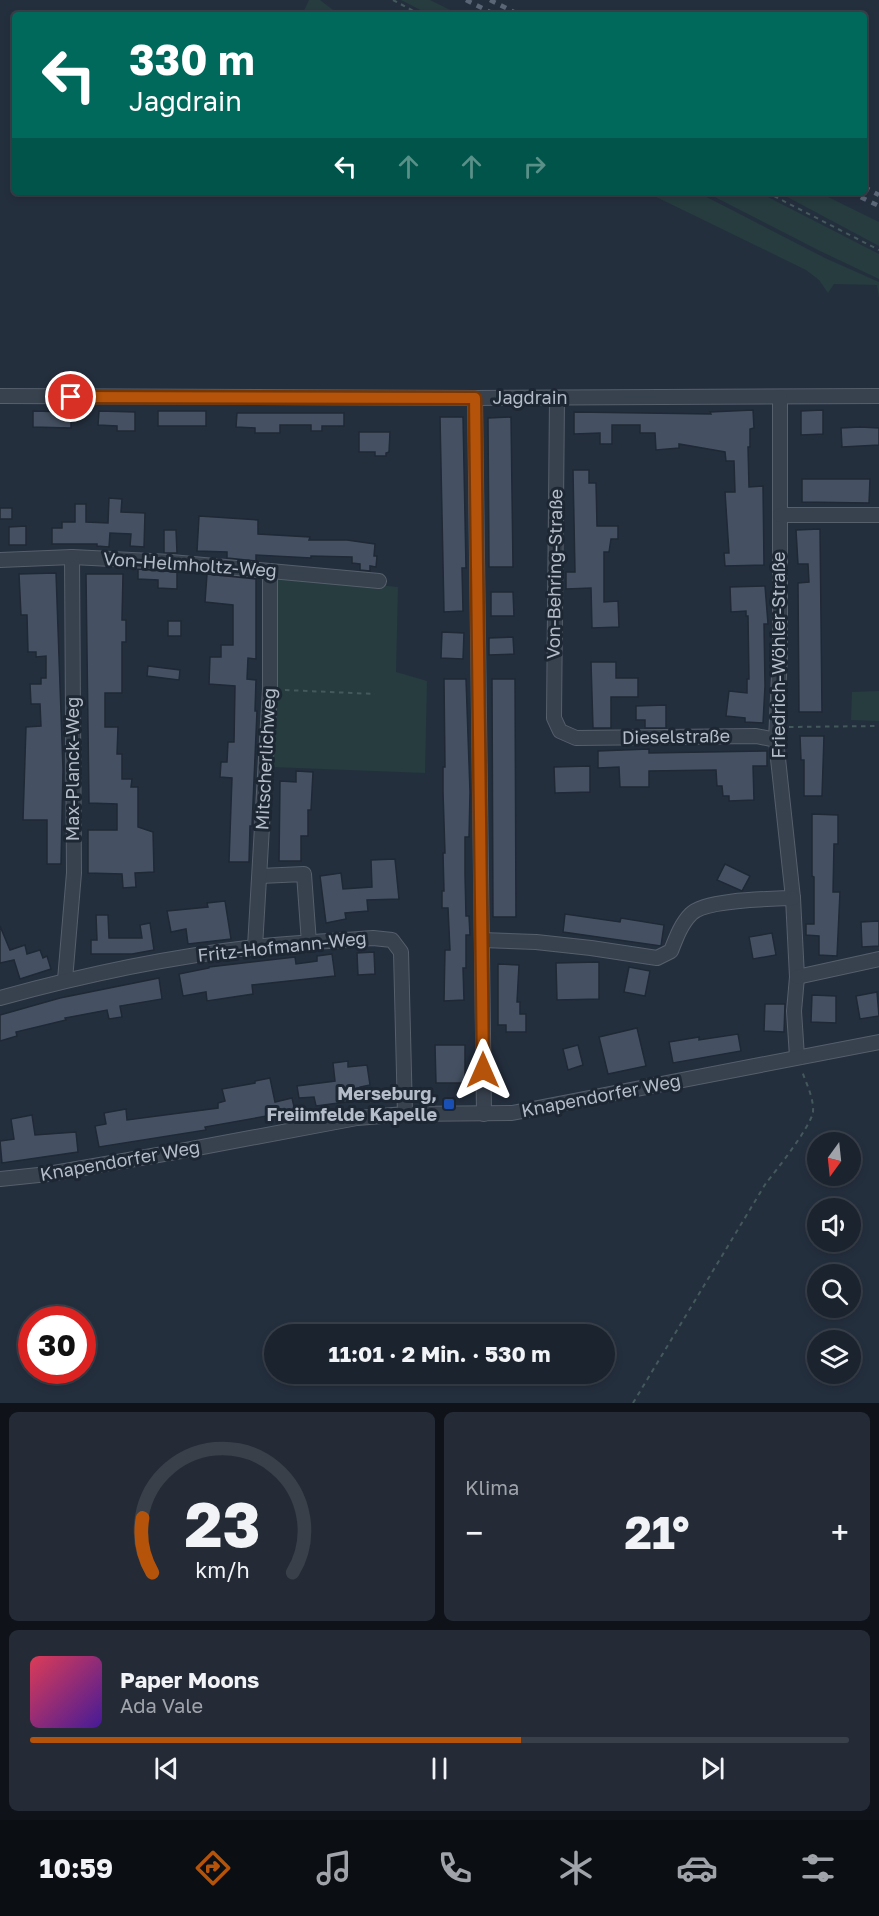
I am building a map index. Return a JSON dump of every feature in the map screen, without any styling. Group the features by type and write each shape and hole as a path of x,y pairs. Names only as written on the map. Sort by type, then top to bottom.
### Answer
{"street":[{"name":"Jagdrain","path":"0,396 557,398 879,396"},
{"name":"Friedrich-Wöhler-Straße","path":"780,397 780,654 776,734 792,898 797,976 794,1011 797,1056"},
{"path":"475,398 484,1114"},
{"name":"Von-Behring-Straße","path":"557,398 554,717 560,731 576,738"},
{"path":"780,515 879,515"},
{"name":"Von-Helmholtz-Weg","path":"0,560 72,557 171,562 380,580"},
{"name":"Max-Planck-Weg","path":"65,980 74,873 72,557"},
{"name":"Mitscherlichweg","path":"255,947 270,689 270,571"},
{"name":"Dieselstraße","path":"576,738 776,734"},
{"path":"260,876 304,874 309,943"},
{"path":"483,940 591,948 657,958 671,951 680,928 692,912 720,903 792,898"},
{"name":"Fritz-Hofmann-Weg","path":"0,999 65,980 255,947 373,938 392,940 401,952 405,1114"},
{"path":"797,976 879,959"},
{"name":"Knapendorfer Weg","path":"0,1179 170,1153 357,1118 405,1114 512,1113 797,1056 879,1042"}],"path":[{"path":"393,0 416,12"},
{"path":"772,195 879,250"},
{"path":"270,689 375,694"},
{"path":"776,734 879,726"},
{"path":"633,1403 766,1183 784,1162 813,1113 810,1095 797,1056"}],"green space":[{"path":"309,0 320,0 338,12 303,12"},
{"path":"401,0 430,0 454,12 424,12"},
{"path":"652,195 703,195 825,258 879,282 879,298 877,285 834,284 828,293 819,280 806,270"},
{"path":"711,195 764,195 879,254 879,279"},
{"path":"784,195 824,195 879,222 879,246"},
{"path":"276,575 398,587 396,672 427,681 425,773 272,767"},
{"path":"879,691 879,721 851,720 852,692"}],"building":[{"path":"753,410 754,428 750,429 750,447 748,447 749,487 763,486 764,565 725,566 724,553 729,553 725,492 735,492 734,461 726,461 725,452 679,444 679,448 656,450 655,433 640,433 640,425 612,425 612,444 600,444 600,433 574,434 574,412 711,414 710,412"},
{"path":"823,410 823,434 801,435 801,411"},
{"path":"33,411 71,412 71,428 33,427"},
{"path":"99,411 135,412 135,431 117,431 117,426 98,425"},
{"path":"158,411 206,411 206,426 158,426"},
{"path":"237,413 344,413 344,426 322,426 322,431 311,431 311,425 280,425 280,433 255,433 255,428 236,427"},
{"path":"440,417 463,417 466,568 462,568 463,611 444,612"},
{"path":"511,417 513,567 489,567 488,418"},
{"path":"841,428 879,428 879,445 842,447"},
{"path":"359,432 390,432 389,452 386,456 375,456 375,452 359,452"},
{"path":"573,470 589,470 589,483 596,483 597,526 618,526 618,539 611,539 609,552 604,552 604,602 618,601 619,627 592,628 591,588 566,589 566,572 575,572"},
{"path":"802,479 870,479 869,503 802,502"},
{"path":"109,498 122,499 121,512 145,513 144,547 130,546 131,534 110,533 109,547 97,546 97,544 52,544 52,528 62,528 62,522 75,522 75,504 86,504 86,522 108,523"},
{"path":"0,508 12,508 12,519 0,519"},
{"path":"199,516 258,520 258,534 375,544 376,567 370,566 370,571 360,570 360,564 352,563 352,557 311,556 311,558 256,555 256,561 227,558 227,552 197,551"},
{"path":"26,526 26,545 9,545 9,527"},
{"path":"820,529 822,712 799,712 798,583 809,582 808,564 798,564 796,530"},
{"path":"164,530 176,530 177,553 164,553"},
{"path":"138,569 177,572 177,589 158,588 158,580 138,579"},
{"path":"56,573 63,769 61,864 47,864 47,820 23,820 26,727 41,726 40,704 31,704 30,684 41,684 41,678 46,678 46,656 36,657 36,652 28,652 27,615 21,615 19,574"},
{"path":"86,574 123,574 122,620 126,620 126,642 122,642 122,693 105,693 105,727 118,727 117,754 122,754 122,779 132,779 131,787 138,787 138,827 153,832 154,872 135,873 136,887 123,888 122,874 88,873 88,830 117,830 117,804 89,803"},
{"path":"207,574 256,579 256,659 248,658 247,679 256,680 255,711 257,711 249,862 229,862 232,778 220,777 221,762 227,762 228,742 234,742 235,686 209,684 210,657 221,657 221,645 233,645 233,605 205,602"},
{"path":"765,586 768,624 764,624 763,723 745,722 745,718 726,716 729,691 747,693 747,679 749,679 748,616 746,616 746,611 731,612 730,587"},
{"path":"491,592 513,592 514,616 491,616"},
{"path":"168,621 181,621 181,636 168,636"},
{"path":"442,632 464,633 463,659 441,658"},
{"path":"513,637 514,654 489,655 489,638"},
{"path":"591,662 616,662 616,678 638,678 638,697 611,697 611,728 593,728"},
{"path":"148,666 180,670 179,680 147,676"},
{"path":"444,679 466,679 470,792 469,837 465,837 465,875 466,916 469,916 470,935 466,935 466,968 463,968 464,1000 444,1001 445,950 450,950 448,908 442,908 443,853 445,853"},
{"path":"492,679 515,679 516,917 493,917"},
{"path":"666,705 666,728 645,728 645,720 636,720 636,706"},
{"path":"800,736 824,736 822,796 804,796 804,760 801,760"},
{"path":"649,749 649,753 767,751 767,766 753,766 754,800 729,801 729,796 723,796 722,786 717,786 716,770 649,771 649,787 620,787 619,767 598,768 598,751"},
{"path":"590,766 590,792 555,793 554,767"},
{"path":"296,771 313,772 311,810 308,810 308,836 301,836 301,861 279,861 280,781 296,782"},
{"path":"812,814 838,815 838,844 834,844 833,892 840,892 837,956 819,955 819,936 806,935 806,924 814,924"},
{"path":"395,859 399,899 367,900 368,911 345,913 346,919 326,923 320,876 341,873 343,889 372,887 371,860"},
{"path":"725,864 750,876 742,891 717,880"},
{"path":"225,901 231,939 188,944 186,929 171,932 167,911 208,907 207,903"},
{"path":"565,914 620,922 621,918 664,925 661,946 563,932"},
{"path":"96,915 108,915 109,938 142,938 140,925 150,923 154,950 132,954 91,954 91,940 97,940"},
{"path":"879,921 879,946 862,947 861,922"},
{"path":"0,926 10,950 25,945 27,954 40,950 43,958 47,956 51,969 20,979 14,960 0,963"},
{"path":"772,933 776,955 753,959 749,937"},
{"path":"374,952 375,974 358,975 357,953"},
{"path":"332,954 335,976 252,985 253,994 207,1001 206,992 183,996 179,974 209,967 295,957 296,964 317,961 317,956"},
{"path":"599,962 599,999 557,1000 556,963"},
{"path":"498,964 519,965 517,1002 520,1002 520,1014 526,1014 526,1032 506,1032 506,1025 498,1025"},
{"path":"629,967 650,971 645,996 624,992"},
{"path":"159,978 162,999 120,1006 122,1017 109,1019 107,1010 65,1018 66,1020 16,1032 17,1036 0,1041 0,1015 60,998"},
{"path":"877,992 879,1016 860,1019 856,996"},
{"path":"812,995 836,996 836,1023 811,1022"},
{"path":"765,1004 785,1004 784,1032 764,1031"},
{"path":"637,1028 646,1066 608,1074 599,1037"},
{"path":"738,1034 741,1051 673,1063 669,1042"},
{"path":"435,1045 465,1045 465,1083 436,1083"},
{"path":"578,1045 583,1065 568,1070 563,1049"},
{"path":"348,1061 348,1067 367,1065 370,1085 360,1087 361,1100 316,1106 314,1097 299,1098 297,1086 335,1081 333,1063"},
{"path":"270,1078 275,1102 292,1098 295,1111 205,1127 206,1130 99,1147 95,1126 106,1124 104,1113 126,1109 127,1120 218,1108 218,1103 225,1101 222,1089"},
{"path":"32,1115 35,1135 76,1132 78,1152 2,1163 0,1141 14,1139 11,1119"}],"railway":[{"path":"466,0 490,12"},
{"path":"490,0 514,12"},
{"path":"867,189 879,195"},
{"path":"856,195 879,206"}],"place":[{"name":"Merseburg, Freiimfelde Kapelle","path":"449,1104"}],"route":[{"path":"71,397 475,398 483,1070"}]}
